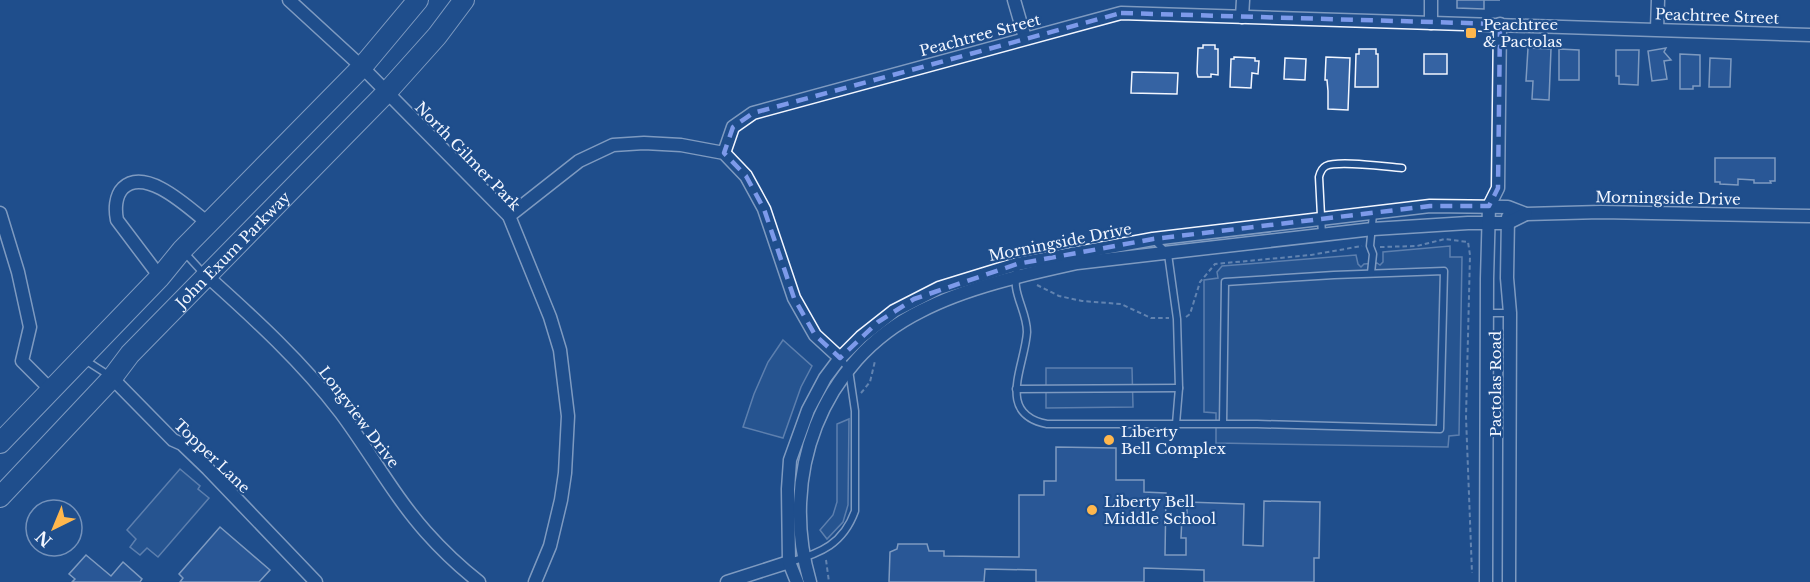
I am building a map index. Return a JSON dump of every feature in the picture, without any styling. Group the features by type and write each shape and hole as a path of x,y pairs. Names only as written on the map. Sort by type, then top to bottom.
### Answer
{"main road":[{"path":"0,443 160,277 182,250 362,67 418,0"},
{"name":"John Exum Parkway","path":"0,497 112,378 130,354 386,93 437,36 464,0"}],"street":[{"name":"North Gilmer Park","path":"289,0 362,67 509,216 550,317 560,350 568,416 561,500 550,546 535,582"},
{"path":"1014,0 1025,38"},
{"path":"1242,17 1243,0"},
{"path":"1431,0 1431,23"},
{"path":"1657,29 1658,0"},
{"name":"Peachtree Street","path":"724,153 734,127 753,113 1121,13 1810,35"},
{"name":"Pactolas Road","path":"1486,582 1486,313 1489,206 1498,188 1500,24"},
{"path":"509,216 579,161 613,145 644,143 681,145 724,153 746,177 764,208 799,307 815,335 840,358"},
{"path":"160,277 117,220 115,210 121,190 130,183 143,181 158,186 209,224"},
{"name":"Pactolas Road","path":"1498,188 1508,207 1509,582"},
{"name":"Morningside Drive","path":"789,562 790,460 808,410 825,378 840,358 878,322 914,299 971,277 1017,264 1153,239 1430,206 1508,207 1526,214 1601,212 1810,216"},
{"path":"0,213 18,273 30,327 22,361 50,389"},
{"name":"Morningside Drive","path":"810,582 803,558 799,521 806,455 817,423 825,405 849,370 887,332 920,311 955,297 1016,278 1077,263 1372,230 1508,223 1526,214"},
{"name":"Longview Drive","path":"207,276 253,317 301,366 340,413 425,531 479,582"},
{"name":"Topper Lane","path":"112,378 173,440 182,444 208,469 316,582"},
{"path":"727,582 789,562 797,582"}],"lane":[{"path":"1322,235 1319,177 1321,170 1326,166 1337,164 1402,168"},
{"path":"1371,273 1373,214"},
{"path":"1153,239 1168,254 1177,319 1179,388 1176,424"},
{"path":"182,250 207,276"},
{"path":"1017,264 1016,287 1027,330 1016,389 1017,402 1027,417 1047,424 1223,424 1440,429 1444,271 1225,282 1223,424"},
{"path":"1486,313 1510,313"},
{"path":"82,358 112,378"},
{"path":"789,562 821,552 840,539 850,526 855,512 855,411 849,370 840,358"},
{"path":"1016,389 1179,388"}],"highlighted area":[{"path":"1121,13 1500,24 1498,188 1489,206 1430,206 1153,239 1017,264 914,299 878,322 840,358 815,335 794,298 764,209 746,176 724,153 733,127 753,113"}],"shaded area":[{"path":"1450,246 1450,257 1462,257 1459,435 1449,436 1448,447 1216,443 1216,413 1204,412 1204,280 1218,278 1217,272 1222,266 1356,255 1361,267 1364,264 1377,263 1380,265 1383,262 1383,252"},
{"path":"783,340 812,366 801,387 783,438 743,427 768,362"},
{"path":"1046,368 1132,368 1133,407 1046,408"},
{"path":"849,419 848,505 843,522 827,539 820,530 833,515 837,502 837,424"},
{"path":"180,469 200,486 198,489 209,498 158,557 147,548 140,555 130,547 136,539 127,530"}],"building":[{"path":"1457,0 1484,0 1484,9 1457,8"},
{"path":"1203,45 1215,45 1215,49 1218,49 1218,75 1198,77 1198,48 1203,48"},
{"path":"1528,48 1551,49 1549,100 1532,99 1533,81 1526,81"},
{"path":"1666,48 1664,52 1671,60 1664,61 1667,79 1652,81 1648,51"},
{"path":"1359,49 1376,49 1378,87 1355,87 1356,54 1359,54"},
{"path":"1559,49 1579,50 1579,80 1559,80"},
{"path":"1616,50 1639,50 1638,85 1619,84 1619,76 1616,76"},
{"path":"1424,54 1447,54 1447,74 1424,74"},
{"path":"1680,54 1700,55 1700,86 1693,86 1693,89 1680,89"},
{"path":"1234,57 1255,58 1255,61 1259,61 1258,74 1252,73 1251,88 1230,87 1231,59"},
{"path":"1326,57 1350,58 1348,110 1328,109 1327,80 1325,80"},
{"path":"1285,58 1306,59 1305,80 1284,79"},
{"path":"1710,58 1731,59 1730,87 1709,87"},
{"path":"1132,72 1178,73 1177,94 1131,93"},
{"path":"1715,158 1775,158 1775,181 1754,183 1754,180 1738,179 1738,185 1720,184 1720,182 1715,182"},
{"name":"Liberty Bell Middle School","path":"1056,447 1116,448 1116,480 1144,480 1144,492 1166,493 1165,555 1186,555 1186,538 1181,538 1182,516 1187,516 1187,502 1244,504 1243,545 1263,546 1264,501 1320,502 1319,558 1314,558 1314,582 1204,582 1204,570 1144,568 1144,582 1036,582 1036,570 985,569 984,582 889,582 890,552 897,549 898,544 927,544 929,551 944,551 944,556 1019,557 1019,495 1044,495 1044,481 1056,481"},
{"path":"220,527 270,570 259,582 180,582 183,578 179,574"},
{"path":"86,555 111,576 123,562 142,579 140,582 72,582 75,579 69,574"}],"place":[{"name":"Peachtree & Pactolas","path":"1471,33"},
{"name":"Liberty Bell Complex","path":"1109,440"},
{"name":"Liberty Bell Middle School","path":"1092,510"}]}
